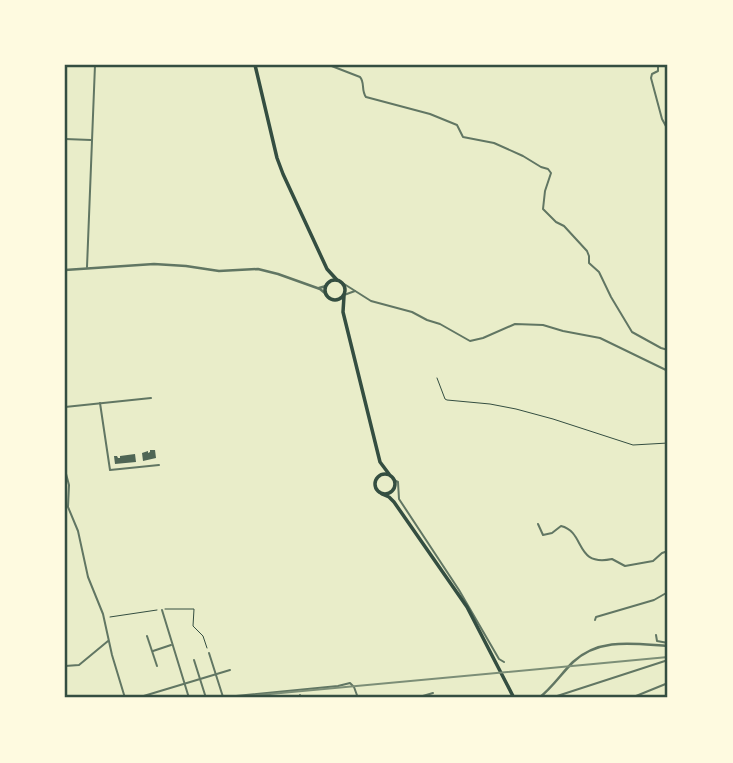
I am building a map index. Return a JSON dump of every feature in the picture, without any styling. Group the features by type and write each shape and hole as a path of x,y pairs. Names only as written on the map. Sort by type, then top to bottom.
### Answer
{"main road":[{"path":"255,65 282,174 327,269 329,275 326,294 343,312"},
{"path":"327,269 345,289 343,312 380,463 394,481 394,502"},
{"path":"327,285 331,281 339,281"},
{"path":"334,300 339,300 344,295"},
{"path":"380,463 374,486 394,502 458,590 514,698"},
{"path":"377,477 389,474"},
{"path":"382,494 388,494 394,489"}],"street":[{"path":"87,268 95,65"},
{"path":"329,65 360,77 366,97 430,114 457,125 462,136 494,143 548,169 551,173 545,191 545,212 564,226 587,251 589,263 599,272 632,332 668,350"},
{"path":"658,65 658,71 652,74 651,78 662,120 668,130"},
{"path":"65,139 92,140"},
{"path":"65,270 154,264 219,271 258,269 278,274 326,294"},
{"path":"339,281 377,303 419,314 470,341 515,324 543,325 600,338 668,371"},
{"path":"316,288 327,285"},
{"path":"344,295 356,291"},
{"path":"65,407 151,398"},
{"path":"100,403 110,470 159,466"},
{"path":"65,470 69,485 68,507 78,531 88,576 104,617 126,698"},
{"path":"394,481 398,482 399,499 499,659 504,662"},
{"path":"538,524 543,535 566,526 573,533 584,554 600,561 612,559 625,566 653,561 668,551"},
{"path":"595,620 596,617 654,600 668,592"},
{"path":"162,610 189,698"},
{"path":"656,635 657,641 668,645"},
{"path":"147,636 157,666"},
{"path":"65,666 75,666 85,661 109,640"},
{"path":"540,698 573,663 597,647 623,643 668,645"},
{"path":"152,651 173,644"},
{"path":"209,653 223,697"},
{"path":"194,660 206,698"},
{"path":"551,698 668,660"},
{"path":"137,698 230,670"},
{"path":"236,696 350,683 358,698"},
{"path":"636,696 668,683"},
{"path":"416,698 433,693"}],"path":[{"path":"437,378 447,400 490,404 516,410 634,445 668,443"},
{"path":"104,617 194,609 193,626 203,636 209,653"}],"building":[{"path":"155,450 156,458 143,461 142,453 148,453"},
{"path":"135,454 136,462 115,464 114,456 120,458"}],"railway":[{"path":"228,698 668,657"}]}
